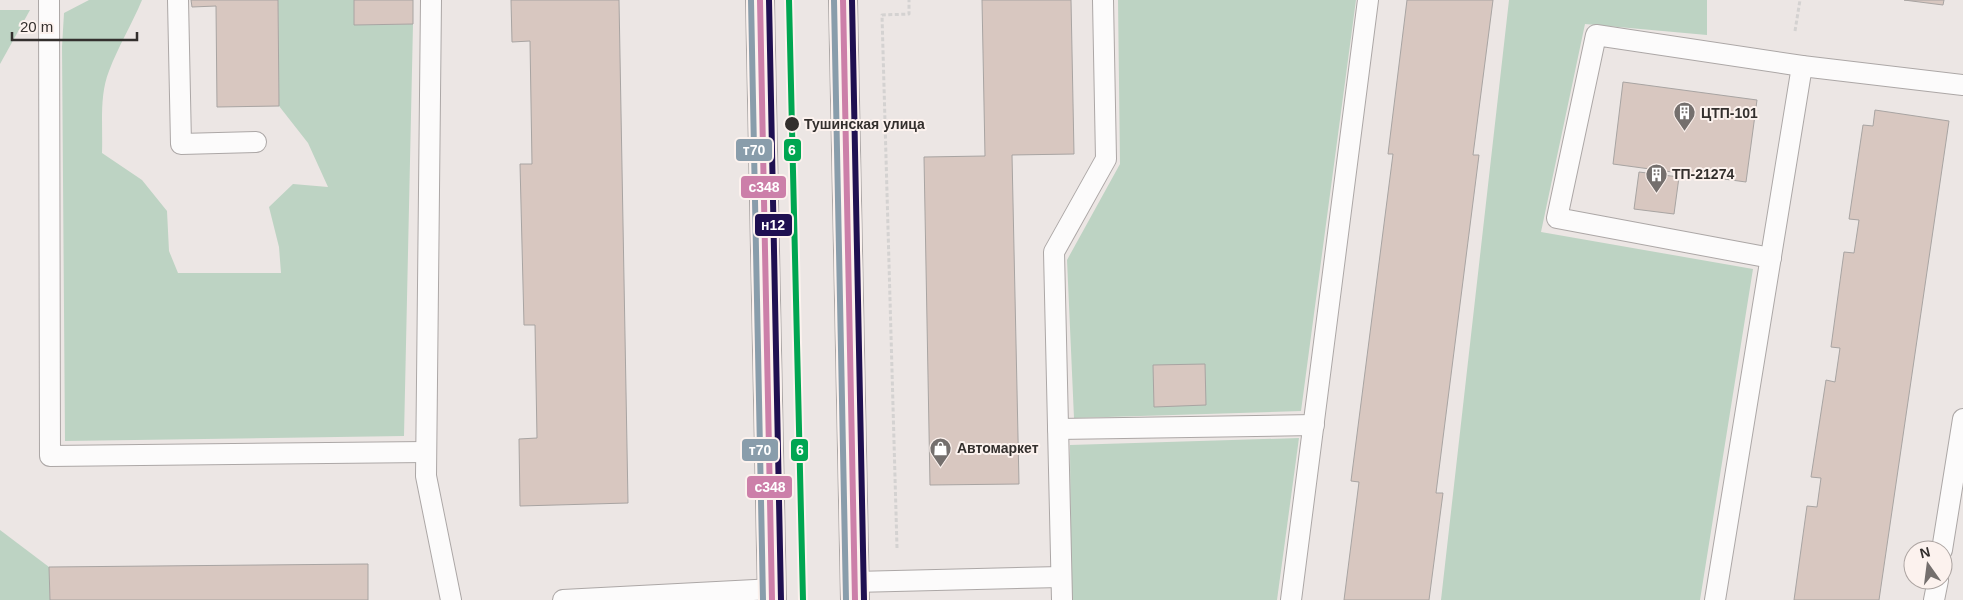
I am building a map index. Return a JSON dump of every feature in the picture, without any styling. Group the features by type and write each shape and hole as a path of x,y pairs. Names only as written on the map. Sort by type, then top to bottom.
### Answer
{"main road":[{"path":"760,0 772,595"},
{"path":"844,0 855,591"}],"lane":[{"path":"49,0 50,456 426,452"},
{"path":"178,0 181,144 256,142"},
{"path":"431,0 426,476 452,600"},
{"path":"1062,600 1054,252 1106,159 1103,0"},
{"path":"1291,600 1368,0"},
{"path":"1771,258 1557,218 1596,35 1802,66 1963,85"},
{"path":"1715,600 1802,66"},
{"path":"1944,540 1963,419"},
{"path":"1058,429 1314,425"},
{"path":"855,591 898,581 1061,577"},
{"path":"563,600 772,595"}],"path":[{"path":"882,15 909,14 909,0"},
{"path":"1796,26 1800,0"},
{"path":"882,7 898,581"}],"green space":[{"path":"89,0 142,0 106,81 102,111 102,153 142,180 167,211 169,251 178,273 281,273 279,247 269,207 293,184 328,187 308,143 279,106 278,0 354,0 355,25 413,24 404,436 65,441 62,47 64,13"},
{"path":"1118,0 1356,0 1301,411 1074,418 1067,260 1120,164"},
{"path":"1509,0 1707,0 1707,35 1585,24 1541,232 1753,269 1700,600 1441,600"},
{"path":"0,10 30,10 0,64"},
{"path":"1299,438 1277,600 1071,600 1070,445"},
{"path":"0,530 49,567 50,600 0,600"}],"building":[{"path":"191,0 278,0 279,106 217,107 216,6 192,7"},
{"path":"354,0 413,0 413,24 354,25"},
{"path":"511,0 619,0 628,503 520,506 519,439 537,438 535,325 524,325 520,164 532,164 530,41 512,42"},
{"path":"982,0 1071,0 1074,154 1012,155 1019,484 930,485 924,157 985,156"},
{"path":"1407,0 1493,0 1473,155 1479,155 1436,493 1443,493 1429,600 1344,600 1359,482 1351,481 1393,154 1388,154"},
{"path":"1904,0 1944,0 1943,5"},
{"name":"ЦТП-101","path":"1623,82 1757,100 1746,182 1613,164"},
{"path":"1875,110 1949,121 1879,600 1794,600 1807,506 1817,507 1821,478 1811,477 1826,380 1835,382 1840,348 1831,347 1844,252 1854,253 1859,220 1849,219 1863,125 1873,126"},
{"name":"ТП-21274","path":"1639,172 1679,177 1674,214 1634,209"},
{"path":"1205,364 1206,405 1154,407 1153,365"},
{"path":"368,564 368,600 50,600 49,567"}],"transit line":[{"name":"т70","path":"751,0 763,600"},
{"name":"с348","path":"760,0 772,600"},
{"name":"н12","path":"769,0 781,600"},
{"name":"6","path":"789,0 803,600"},
{"name":"т70","path":"834,0 846,600"},
{"name":"с348","path":"843,0 855,600"},
{"name":"н12","path":"852,0 864,600"}],"place":[{"name":"Тушинская улица","path":"792,124"},
{"name":"ЦТП-101","path":"1685,132"},
{"name":"ТП-21274","path":"1656,193"},
{"name":"Автомаркет","path":"941,467"}]}
